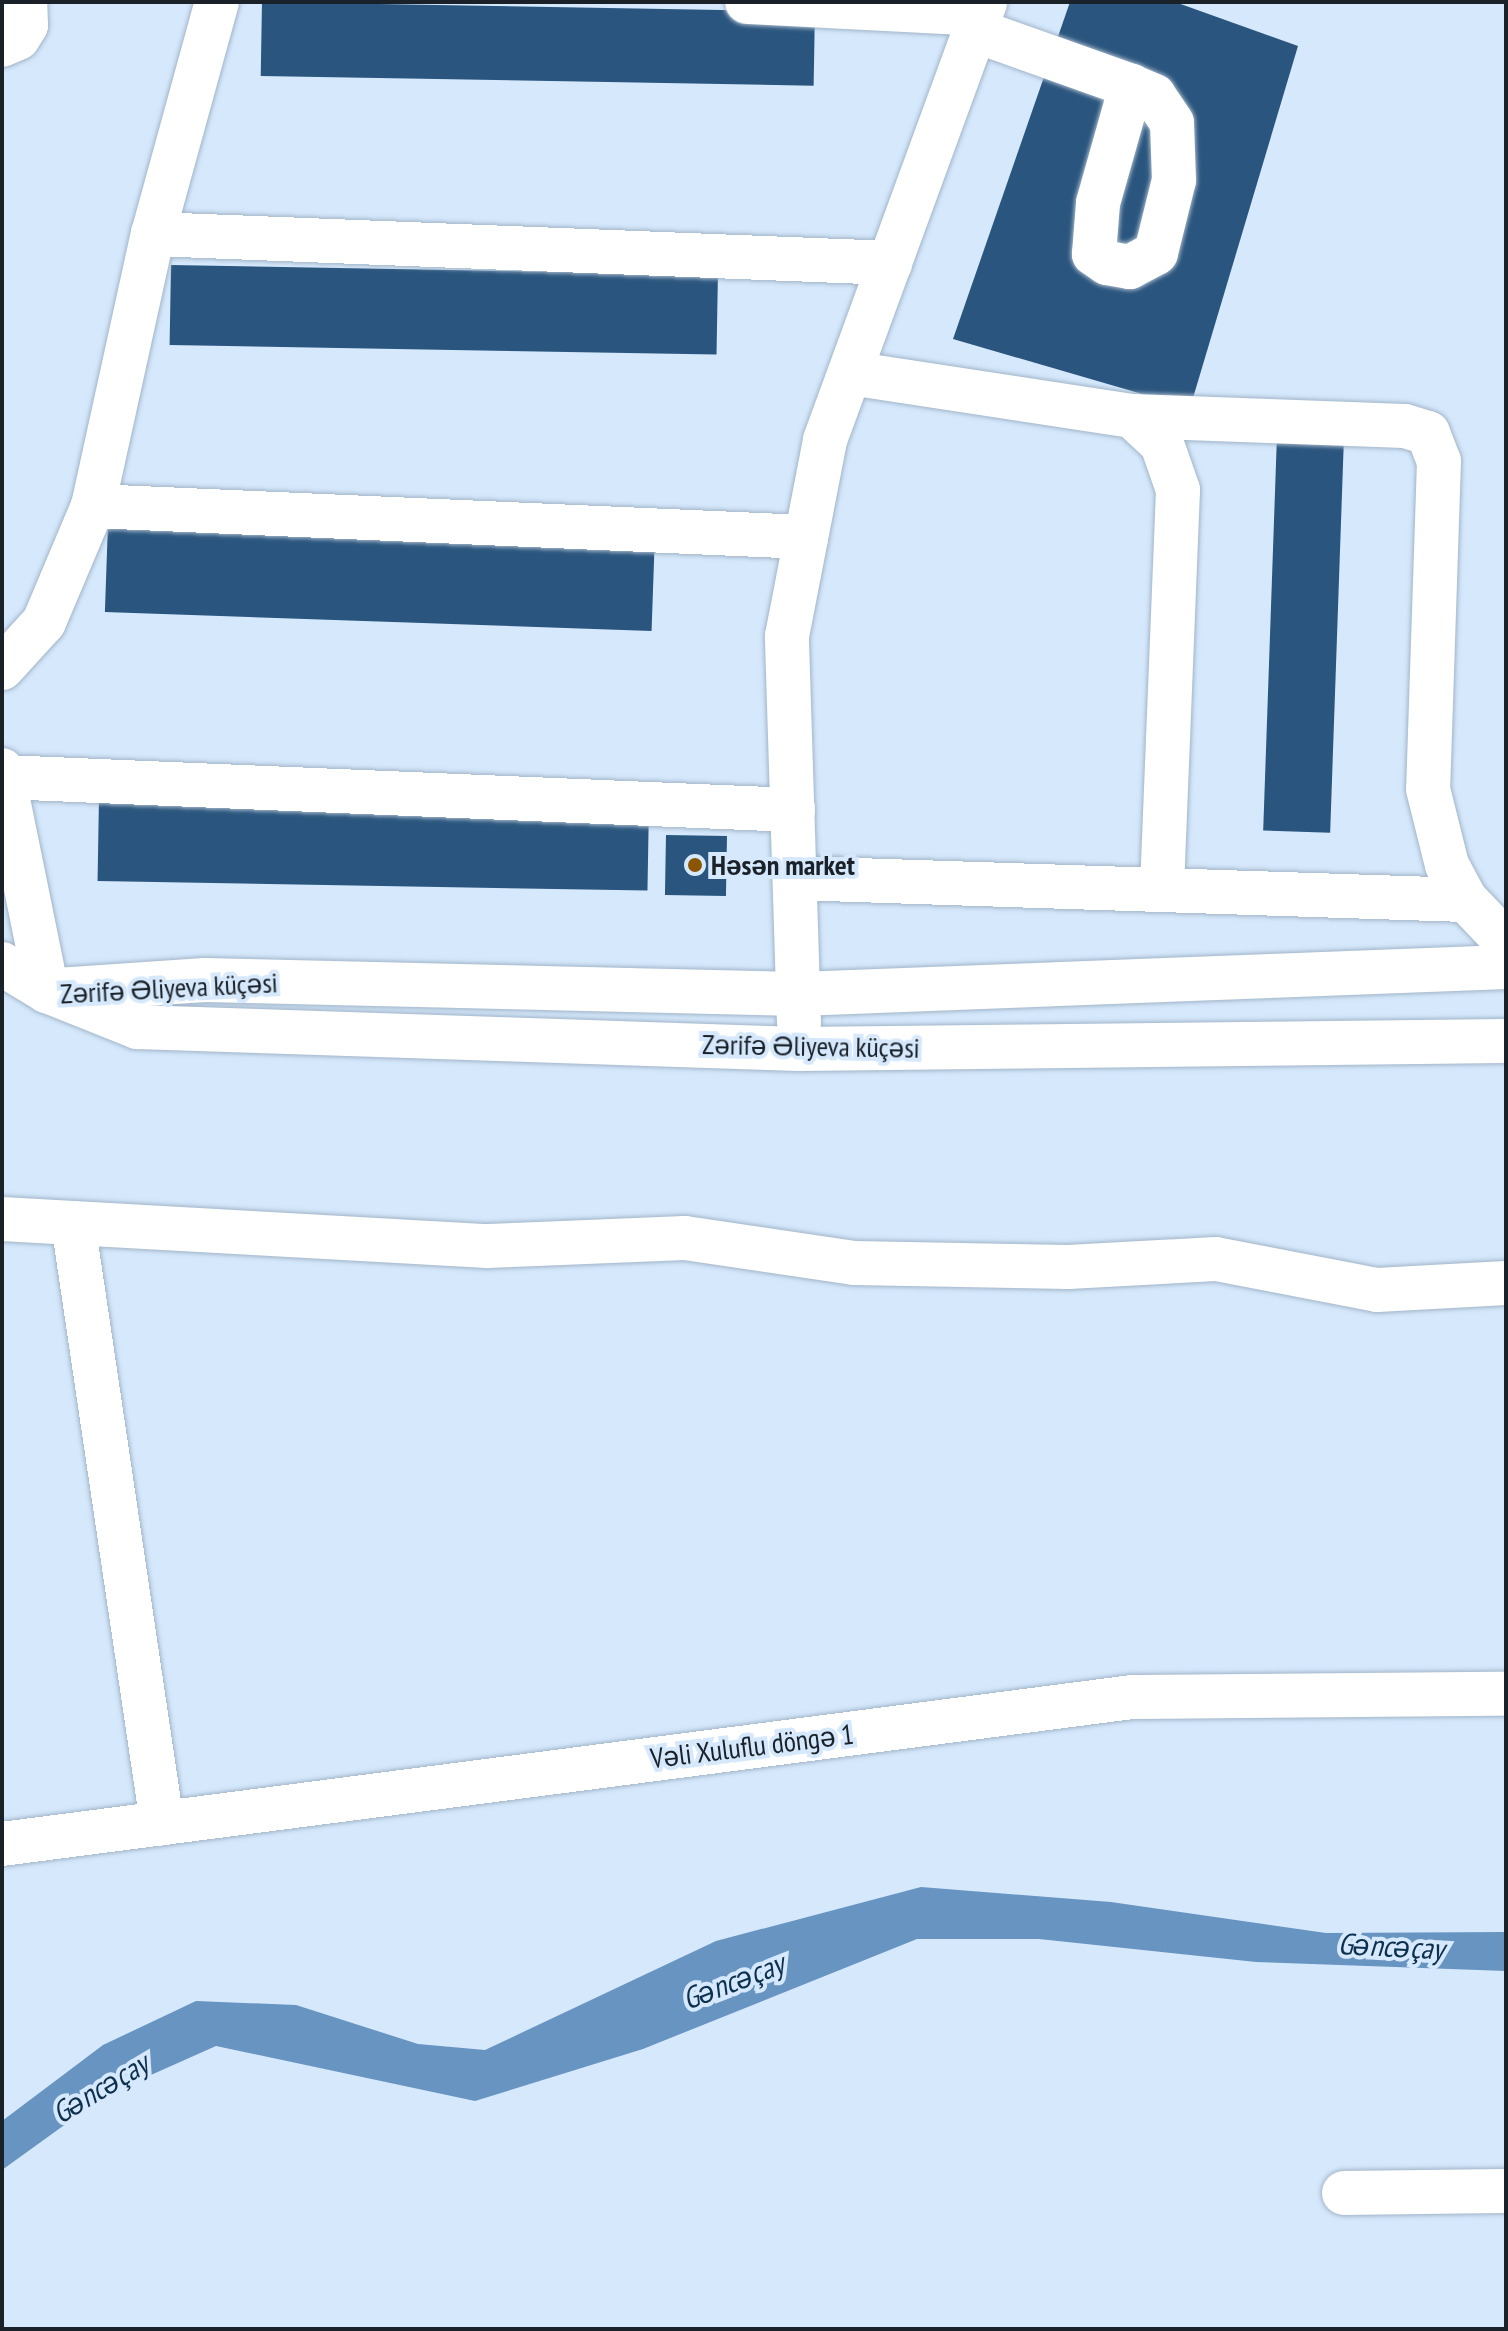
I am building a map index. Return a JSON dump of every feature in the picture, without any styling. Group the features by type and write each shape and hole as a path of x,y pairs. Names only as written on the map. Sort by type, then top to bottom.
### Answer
{"street":[{"path":"2,45 18,38 26,25 25,2"},
{"path":"2,668 44,622 93,506 153,234 217,2"},
{"path":"747,2 980,15 1131,86"},
{"path":"799,1049 787,636 825,440 980,15"},
{"path":"153,234 890,263"},
{"path":"850,373 1132,416 1405,426 1428,433 1439,461 1428,789 1447,865 1466,900 1506,942"},
{"path":"1132,416 1162,444 1178,490 1162,890"},
{"path":"93,506 806,537"},
{"path":"47,991 3,773 793,810"},
{"path":"795,878 1466,900"},
{"path":"2,964 47,991"},
{"name":"Zərifə Əliyeva küçəsi","path":"47,991 205,980 799,994 1506,967"},
{"name":"Zərifə Əliyeva küçəsi","path":"47,991 137,1027 799,1049 1506,1041"},
{"path":"2,1219 487,1246 685,1238 854,1263 1068,1267 1216,1259 1377,1290 1506,1283"},
{"path":"73,1223 162,1823"},
{"name":"Vəli Xuluflu döngə 1","path":"2,1844 1132,1697 1506,1694"},
{"path":"1344,2193 1506,2191"}],"water":[{"name":"Gəncəçay","path":"921,1887 1111,1902 1326,1933 1506,1932 1506,1971 1256,1962 1039,1939 917,1939 643,2049 475,2101 216,2046 106,2095 2,2170 2,2121 103,2045 196,2001 296,2005 418,2044 485,2050 716,1941"}],"building":[{"path":"262,2 815,12 814,86 261,76"},
{"path":"1070,2 1175,2 1298,46 1190,408 953,339"},
{"path":"171,265 718,275 717,355 170,345"},
{"path":"1277,434 1344,436 1330,833 1263,830"},
{"path":"108,523 655,542 652,631 105,612"},
{"path":"99,798 649,808 647,891 98,881"},
{"name":"Həsən market","path":"666,835 727,836 726,896 665,895"}],"place":[{"name":"Həsən market","path":"695,865"}]}
